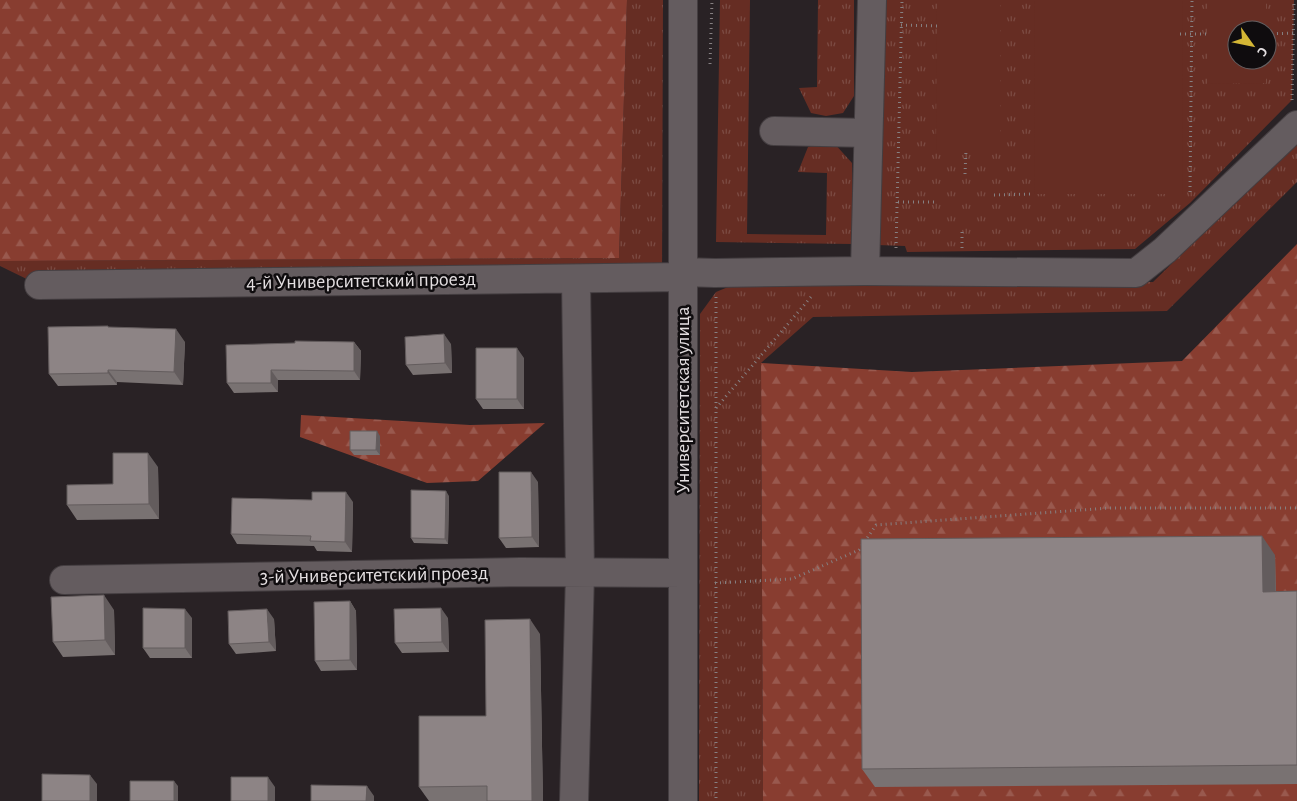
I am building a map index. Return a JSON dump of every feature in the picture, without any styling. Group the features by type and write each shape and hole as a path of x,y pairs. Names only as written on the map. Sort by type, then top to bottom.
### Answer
{"street":[{"name":"Университетская улица","path":"683,0 683,801"},
{"path":"864,271 872,0"},
{"name":"4-й Университетский проезд","path":"39,285 576,279 715,273 864,271 1136,273 1165,250 1295,112"},
{"path":"774,131 868,133"},
{"path":"574,801 580,573 576,279"},
{"name":"3-й Университетский проезд","path":"64,580 510,572 683,573"}],"path":[{"path":"1190,193 1192,0"},
{"path":"1294,0 1295,112"},
{"path":"901,25 937,26"},
{"path":"1277,34 1294,33"},
{"path":"1180,34 1207,34"},
{"path":"965,174 966,150"},
{"path":"994,195 1034,194"},
{"path":"898,202 938,202"},
{"path":"962,231 962,251"},
{"path":"715,408 833,272"},
{"path":"715,273 716,801"},
{"path":"715,584 792,579 859,550 876,524 1109,508 1297,508"}],"green space":[{"path":"0,0 627,0 619,258 0,261"},
{"path":"627,0 663,0 662,278 39,285 0,266 0,261 619,258"},
{"path":"720,0 750,0 747,234 826,235 827,173 798,172 808,147 833,142 852,163 852,244 716,242"},
{"path":"818,0 854,0 854,96 843,113 826,116 811,113 799,88 817,87"},
{"path":"878,0 1294,0 1292,100 1190,203 1135,249 907,252 905,246 877,245"},
{"path":"937,0 1000,0 1000,150 936,150"},
{"path":"1035,0 1183,0 1182,194 1034,194"},
{"path":"1207,0 1266,0 1266,20 1227,20 1227,70 1266,70 1266,83 1207,84"},
{"path":"1297,141 1297,182 1167,311 813,317 761,363 763,801 699,801 700,314 716,292 740,282 1153,282"},
{"path":"1297,244 1297,801 763,801 761,363 912,372 1182,361"},
{"path":"301,415 470,425 545,423 478,481 427,483 300,437"}],"building":[{"path":"108,326 176,329 174,372 108,370 108,373 49,374 48,327"},
{"path":"444,334 445,363 406,365 405,337"},
{"path":"295,341 354,342 354,371 271,370 271,383 227,383 226,345 295,343"},
{"path":"476,348 517,348 517,399 476,399"},
{"path":"350,431 377,431 376,450 350,450"},
{"path":"113,453 148,453 149,504 67,505 67,485 113,484"},
{"path":"499,472 531,472 532,537 499,538"},
{"path":"411,490 446,491 445,539 411,538"},
{"path":"312,492 346,492 345,542 310,541 311,536 231,534 232,498 312,500"},
{"path":"1262,536 1263,592 1297,591 1297,765 862,769 861,539"},
{"path":"104,595 105,640 53,642 51,597"},
{"path":"350,601 350,660 315,661 314,602"},
{"path":"143,608 185,609 185,648 143,648"},
{"path":"441,608 442,642 395,643 394,609"},
{"path":"267,609 269,642 229,644 228,611"},
{"path":"530,619 532,801 487,801 487,786 419,787 419,716 486,716 485,620"},
{"path":"42,774 90,775 90,801 42,801"},
{"path":"231,777 268,777 268,801 231,801"},
{"path":"130,781 174,781 174,801 130,801"},
{"path":"311,785 367,786 366,801 311,801"}]}
